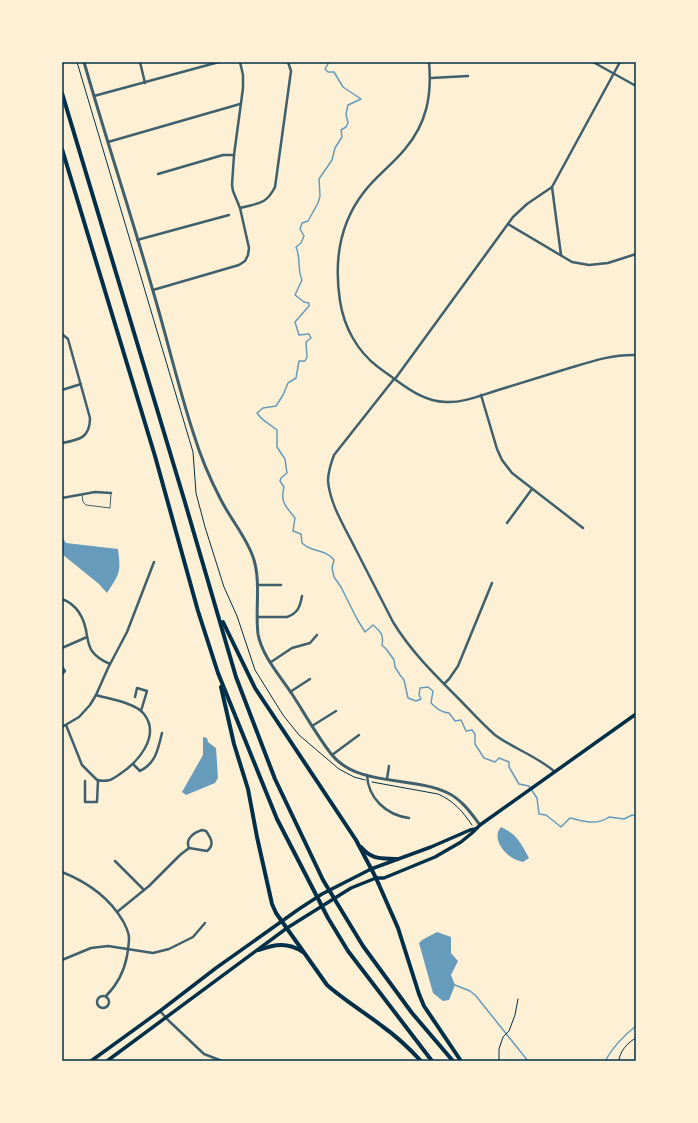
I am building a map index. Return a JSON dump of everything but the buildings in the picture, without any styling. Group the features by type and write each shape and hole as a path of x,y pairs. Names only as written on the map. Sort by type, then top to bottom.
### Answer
{"highway":[{"path":"62,93 218,612 236,677 275,779 323,880 363,946 412,1013 453,1061"},
{"path":"62,148 155,456 196,603 218,673 277,819 328,918 348,951 432,1061"},
{"path":"218,612 255,688 356,840 367,854 378,858 397,859"},
{"path":"218,673 234,744 248,789 272,904 276,913 329,987 383,1026 405,1044 421,1061"},
{"path":"356,840 376,878 398,928 424,1006 461,1061"},
{"path":"258,950 273,945 283,944 298,948 306,954"}],"main road":[{"path":"107,1061 302,918 351,888 376,878 384,878 435,857 461,842 472,834 480,825 636,714"},
{"path":"91,1061 282,921 347,880 371,869 475,829"}],"street":[{"path":"84,62 153,290 194,434 220,500 247,545 254,560 257,585 258,633 260,641 271,662 312,726 332,755 339,762 352,770 367,775 433,787 448,793 464,805 480,825"},
{"path":"140,62 145,83"},
{"path":"94,96 219,62"},
{"path":"153,290 239,265 248,255 249,248 240,208 232,185 243,75 240,62"},
{"path":"240,208 266,200 271,195 275,187 291,71 288,62"},
{"path":"429,62 431,78 430,92 427,108 417,132 405,149 375,180 355,204 346,223 340,244 337,266 337,284 340,305 349,332 358,346 373,363 417,394 434,401 446,402 459,401 481,395 602,358 626,354 636,355"},
{"path":"593,62 636,86"},
{"path":"555,772 544,762 512,746 495,734 416,655 393,622 343,524 330,490 328,475 334,455 394,379 508,224 519,210 552,188 620,62"},
{"path":"431,78 468,76"},
{"path":"108,142 240,104"},
{"path":"158,174 223,155 234,155"},
{"path":"552,188 561,256"},
{"path":"138,240 229,215"},
{"path":"508,224 572,262 589,265 608,262 636,254"},
{"path":"62,334 68,339 90,418 90,424 86,434 76,440 62,443"},
{"path":"62,390 81,384"},
{"path":"481,395 497,449 502,460 512,473 583,528"},
{"path":"507,523 532,489"},
{"path":"62,498 95,492 111,493"},
{"path":"62,727 83,713 96,695 127,632 154,562"},
{"path":"444,684 458,666 492,583"},
{"path":"257,585 281,585"},
{"path":"258,617 287,617 298,610 302,596"},
{"path":"62,599 71,604 78,611 84,622 91,651 96,656 110,664"},
{"path":"271,662 292,648 310,643 317,635"},
{"path":"62,648 87,636"},
{"path":"62,667 65,671 62,674"},
{"path":"290,692 310,679"},
{"path":"135,697 137,688 147,691 141,711"},
{"path":"66,725 82,765 98,780 110,780 133,764 148,743 150,734 149,723 145,715 141,711 129,705 96,695"},
{"path":"312,726 336,711"},
{"path":"133,764 140,771 144,769 156,756 162,733"},
{"path":"332,755 359,735"},
{"path":"387,779 389,766"},
{"path":"367,775 368,786 379,804 386,810 401,817 409,818"},
{"path":"85,780 85,802 97,802 98,780"},
{"path":"117,912 144,890 189,848 207,851 210,849 212,845 211,838 206,831 202,830 190,837 187,844 189,848"},
{"path":"115,861 144,890"},
{"path":"62,872 87,884 104,897 117,912 128,930 129,938 126,964 113,990 106,996 100,996 97,999 97,1005 100,1007 106,1007 109,1004 109,1000 106,996"},
{"path":"62,960 91,948 108,946 153,953 169,950 193,937 205,923"},
{"path":"160,1011 165,1018 204,1054 222,1061"}],"lane":[{"path":"82,494 83,502 86,505 110,508 111,493"}],"path":[{"path":"77,62 191,445 194,460 196,493 205,527 224,588 237,616 252,664 283,715 300,735 339,769 354,777 368,781 431,792 446,798 459,808 475,829"},
{"path":"499,1061 499,1049 503,1037 509,1031 515,1015 518,999"},
{"path":"619,1061 619,1056 628,1043 636,1038"}],"water":[{"path":"62,537 66,543 118,549 119,568 117,577 107,593 99,584 62,554"},
{"path":"203,737 207,738 208,742 216,748 218,778 215,783 186,795 182,792 203,755"},
{"path":"501,827 515,836 521,843 529,858 521,862 512,858 504,851 499,844 498,839 498,831"},
{"path":"437,932 451,937 451,953 458,961 451,975 455,985 449,1000 443,1001 433,993 419,943"}],"waterway":[{"path":"329,62 325,69 328,72 334,72 343,87 361,99 348,105 346,114 348,123 346,127 341,130 342,137 335,148 332,160 319,179 320,196 318,203 308,221 302,223 300,229 304,236 301,243 296,247 302,280 295,295 304,302 309,303 309,306 295,322 299,335 309,334 311,338 306,342 307,357 305,361 299,361 296,378 288,383 276,406 263,408 257,413 277,430 277,447 285,459 287,473 281,478 280,481 284,487 283,501 295,518 293,531 301,534 302,543 306,546 322,552 334,560 332,568 334,577 365,632 373,625 381,634 383,639 382,645 394,660 395,667 404,680 408,698 416,701 421,699 419,695 420,688 428,687 433,691 431,703 439,710 449,713 455,721 461,720 466,731 472,730 475,734 475,744 484,758 495,762 499,758 509,762 509,767 519,784 529,786 537,798 539,814 546,815 561,827 570,818 595,822 609,817 624,819 632,815 636,816"},
{"path":"455,985 470,991 476,996 528,1061"},
{"path":"605,1061 611,1051 636,1026"}]}
